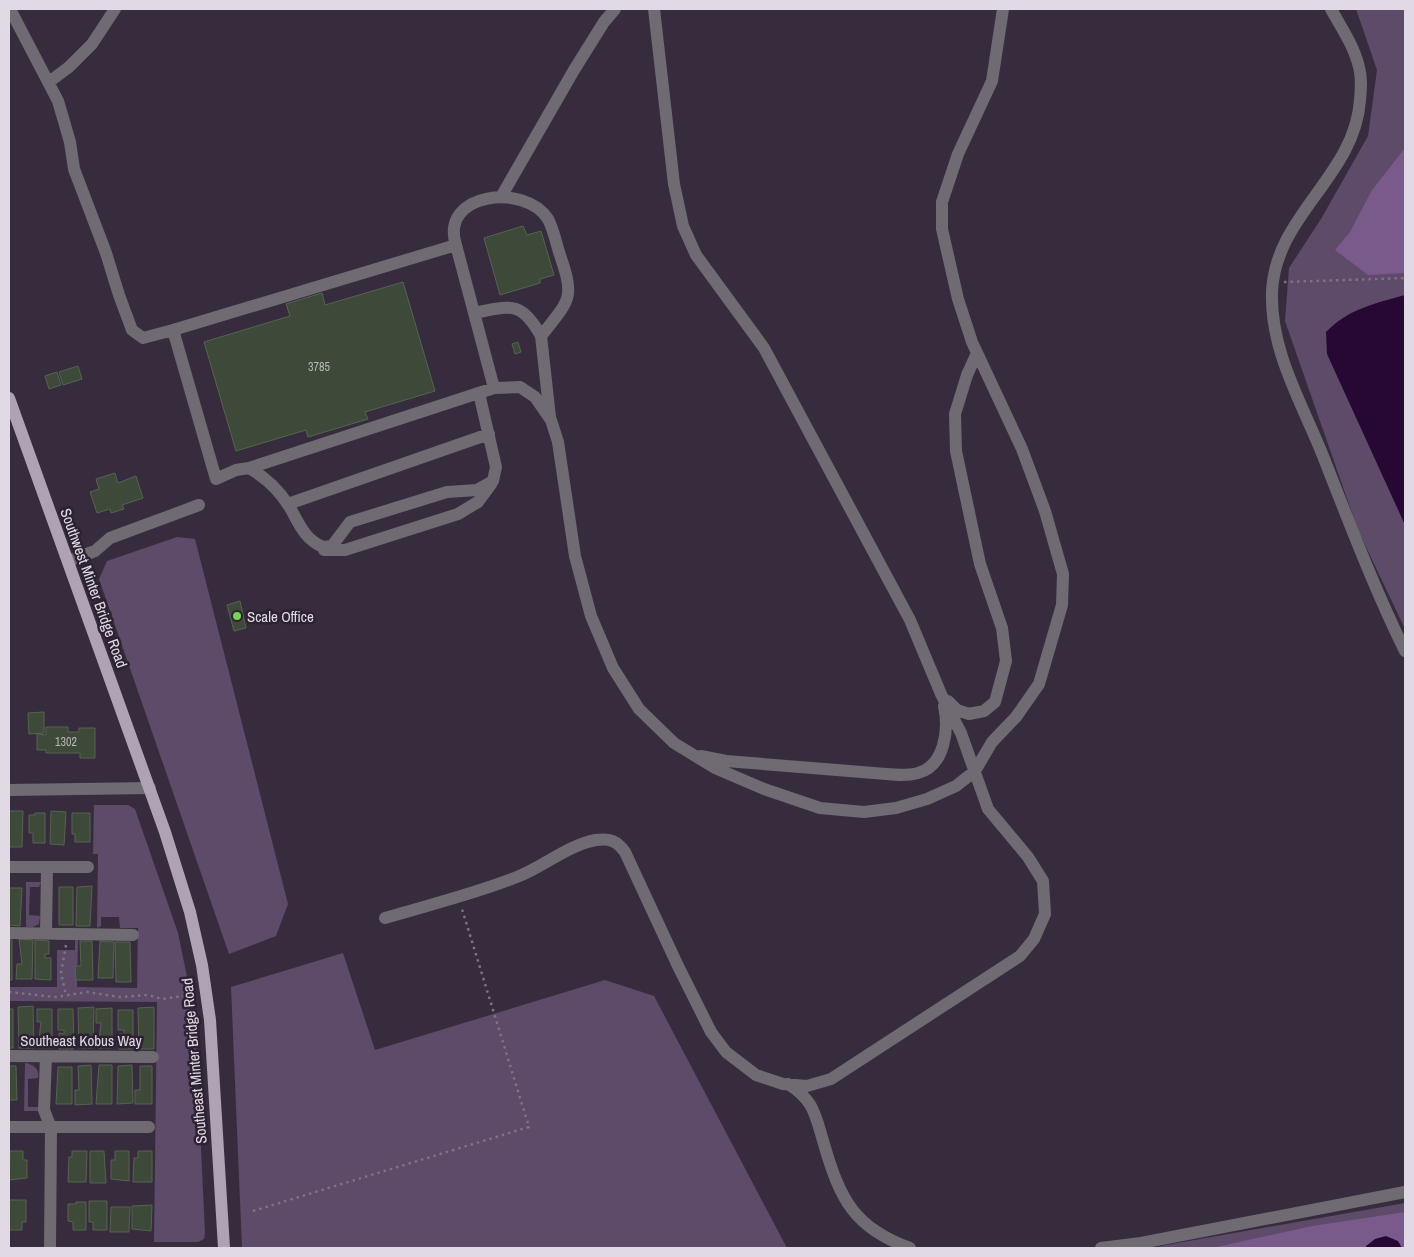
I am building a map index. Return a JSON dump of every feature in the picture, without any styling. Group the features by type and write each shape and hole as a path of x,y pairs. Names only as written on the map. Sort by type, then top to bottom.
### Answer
{"main road":[{"name":"Southwest Minter Bridge Road","path":"9,398 150,788"},
{"name":"Southeast Minter Bridge Road","path":"150,788 183,888 207,992 224,1248"}],"street":[{"path":"10,9 58,101 70,142 74,169 106,253 132,330 143,338 456,245"},
{"path":"48,82 69,67 92,44 115,9"},
{"path":"501,197 574,70 604,22 615,9"},
{"path":"654,9 674,184 683,226 696,255 764,348 910,620 941,694 961,733 988,809 1028,856 1043,881 1045,914 1034,939 1020,956 819,1088 814,1102 815,1114"},
{"path":"173,330 216,479 236,470 248,468 494,388 520,387 536,397 550,420 558,442 575,556 590,616 613,668 639,708 674,743 715,768 764,789 820,808 864,812 896,808 927,799 956,786 975,771 992,742 1016,717 1039,684 1062,605 1063,574 1045,511 1022,449 978,353 958,299 942,229 942,202 958,154 992,81 1003,9"},
{"path":"1331,9 1352,48 1360,73 1360,105 1355,133 1344,155 1288,234 1278,260 1273,282 1272,315 1276,340 1289,379 1311,427 1385,611 1405,651"},
{"path":"494,388 456,245 453,227 463,209 486,198 519,199 540,210 548,219 569,281 569,296 562,310 541,336"},
{"path":"474,314 506,306 521,310 534,324 541,336 550,420"},
{"path":"941,694 957,710 969,714 984,711 995,702 1006,661 1002,628 980,564 956,451 955,414 967,374 978,353"},
{"path":"248,468 263,476 288,504 298,525 314,543 330,551 345,550 458,514 478,502 493,480 496,467 480,393"},
{"path":"288,504 488,434"},
{"path":"314,543 323,547 332,546 350,522 448,492 478,490 488,486 493,480"},
{"path":"68,561 95,551 110,538 199,505"},
{"path":"689,752 726,760 904,776 920,773 930,766 941,752 944,743 946,714 941,694"},
{"path":"9,790 150,788"},
{"path":"386,918 458,897 519,876 580,845 608,839 618,843 625,852 711,1032 726,1052 756,1075 788,1084 807,1086 831,1079"},
{"path":"9,868 88,867"},
{"path":"46,933 47,868"},
{"path":"9,933 133,935"},
{"name":"Southeast Kobus Way","path":"9,1056 153,1057"},
{"path":"46,1056 44,1110 51,1128 50,1248"},
{"path":"788,1084 809,1101 841,1195 860,1220 886,1240 910,1248"},
{"path":"9,1127 149,1127"},
{"path":"1101,1248 1158,1244 1405,1192"}],"path":[{"path":"1273,282 1405,278"},
{"path":"253,1211 529,1127 458,897"},
{"path":"66,934 66,954 61,973 66,995"},
{"path":"9,992 42,997 87,992 120,997 148,995 174,998 207,992"}],"shaded area":[{"path":"1356,9 1405,9 1405,629 1358,530 1285,321 1289,268 1321,219 1368,136 1377,70"},
{"path":"1405,148 1405,273 1368,275 1335,250 1350,232 1372,190"},
{"path":"1405,295 1405,525 1327,354 1326,332 1353,312"},
{"path":"177,537 195,539 288,904 276,936 229,954 99,579 107,561"},
{"path":"94,805 128,805 135,809 178,933 191,996 196,1042 205,1233 204,1239 198,1242 154,1242 157,1002 9,1001 9,987 57,987 57,950 75,950 75,941 78,939 77,987 137,988 138,928 120,928 119,917 101,917 101,926 97,928 98,854 93,854"},
{"path":"26,882 41,882 39,887 30,887 29,915 40,916 39,924 33,927 26,927"},
{"path":"343,953 375,1050 605,980 654,996 787,1248 242,1248 231,987"},
{"path":"25,1063 31,1064 38,1072 38,1078 28,1079 28,1107 38,1107 39,1111 24,1111"},
{"path":"1405,1203 1405,1248 1154,1248 1166,1245"},
{"path":"1405,1212 1405,1248 1212,1248 1312,1226"},
{"path":"1386,1236 1398,1241 1402,1248 1366,1248 1375,1239"}],"building":[{"path":"523,226 527,235 541,231 554,275 540,279 540,283 500,295 484,238"},
{"path":"403,282 435,391 365,412 368,419 308,437 306,430 236,451 204,342 290,316 286,304 322,293 325,305"},
{"path":"518,342 521,352 515,354 512,344"},
{"path":"78,366 82,379 63,385 59,372"},
{"path":"57,372 61,385 49,389 45,376"},
{"path":"115,473 118,483 136,476 143,498 122,505 124,509 111,513 110,509 97,513 90,492 99,489 96,479"},
{"name":"Scale Office","path":"240,601 246,628 234,631 227,605"},
{"path":"44,712 44,733 29,734 28,713"},
{"path":"46,727 68,727 68,732 79,732 79,728 95,728 95,758 80,758 80,753 46,753 46,750 37,750 37,734 46,735"},
{"path":"9,811 23,811 22,847 9,847"},
{"path":"51,811 66,812 64,845 50,844"},
{"path":"35,813 45,813 45,843 33,843 33,833 29,833 29,815 35,815"},
{"path":"72,813 90,813 90,842 75,842 75,834 72,834"},
{"path":"92,886 90,926 76,926 77,887"},
{"path":"59,887 73,887 73,925 59,925"},
{"path":"9,888 22,888 20,926 9,925"},
{"path":"19,939 33,940 32,979 16,979 17,964 22,964"},
{"path":"9,940 12,940 12,980 9,980"},
{"path":"35,940 49,941 49,954 45,954 45,958 51,958 51,980 35,979"},
{"path":"80,941 92,941 93,980 76,980 75,966 81,966"},
{"path":"100,941 114,942 113,978 98,978"},
{"path":"115,942 130,942 131,982 116,982"},
{"path":"33,1006 34,1048 19,1048 18,1007"},
{"path":"94,1007 93,1048 79,1048 78,1008"},
{"path":"154,1007 154,1049 139,1049 138,1008"},
{"path":"112,1008 112,1048 98,1048 101,1023 96,1023 96,1009"},
{"path":"9,1009 13,1009 13,1048 9,1048"},
{"path":"37,1009 52,1009 52,1048 38,1048 41,1022 37,1022"},
{"path":"58,1009 73,1009 74,1049 59,1049 59,1033 64,1034 64,1030 58,1030"},
{"path":"118,1010 133,1010 133,1049 119,1049 119,1034 124,1034 124,1030 118,1030"},
{"path":"91,1065 92,1104 75,1105 75,1090 79,1090 78,1066"},
{"path":"99,1065 112,1065 112,1104 96,1104"},
{"path":"132,1065 133,1103 117,1104 118,1066"},
{"path":"9,1066 16,1066 17,1100 9,1100"},
{"path":"140,1066 152,1066 152,1104 135,1104 135,1090 140,1090"},
{"path":"58,1067 72,1067 72,1104 56,1104"},
{"path":"10,1151 23,1151 23,1160 27,1160 27,1178 9,1180"},
{"path":"72,1151 87,1151 86,1182 68,1182 69,1157 72,1157"},
{"path":"90,1151 104,1151 106,1183 90,1183"},
{"path":"115,1151 129,1151 129,1181 111,1179 111,1160 115,1160"},
{"path":"138,1151 152,1151 152,1182 133,1182 134,1158 138,1158"},
{"path":"9,1200 26,1200 26,1222 22,1222 22,1230 9,1230"},
{"path":"89,1201 107,1201 107,1230 93,1230 93,1222 89,1222"},
{"path":"76,1202 86,1202 86,1230 73,1230 73,1222 68,1221 68,1204 76,1204"},
{"path":"152,1205 151,1231 132,1229 132,1206"},
{"path":"111,1207 130,1207 129,1232 110,1232"}],"place":[{"name":"Scale Office","path":"237,616"}]}
